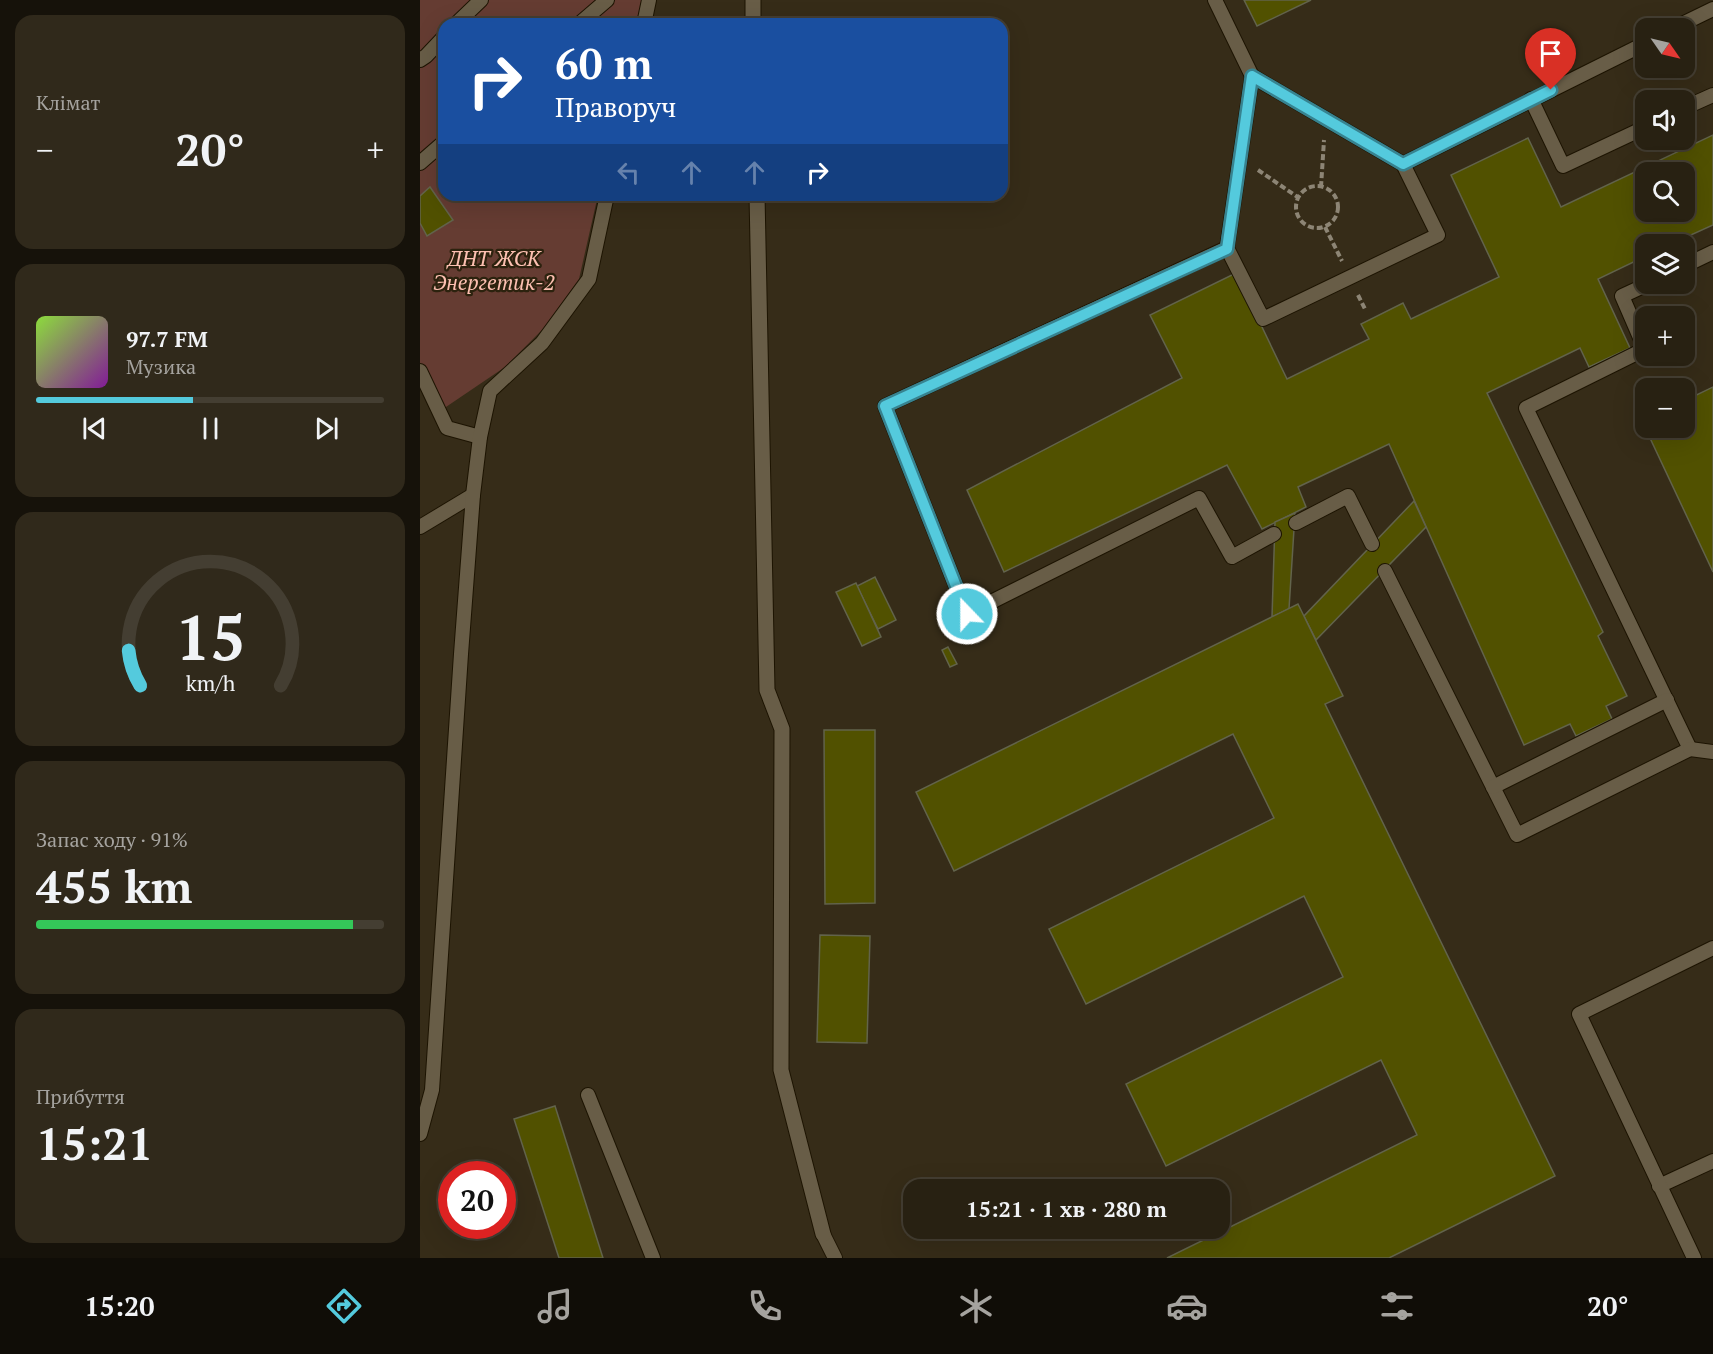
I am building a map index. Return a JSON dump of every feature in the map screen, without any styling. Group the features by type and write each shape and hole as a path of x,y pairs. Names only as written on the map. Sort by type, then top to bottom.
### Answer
{"street":[{"path":"753,0 753,18"},
{"path":"757,201 767,690 782,729 781,1070 823,1234"}],"lane":[{"path":"462,18 481,0"},
{"path":"586,18 607,0"},
{"path":"645,18 649,0"},
{"path":"1215,0 1252,76 1403,164 1438,235 1263,319 1227,249 1252,76"},
{"path":"1695,18 1713,9"},
{"path":"420,60 438,43"},
{"path":"1403,164 1635,48"},
{"path":"1695,103 1713,95"},
{"path":"1532,99 1563,166 1635,132"},
{"path":"420,163 438,147"},
{"path":"420,1134 426,1093 473,495 480,437 490,391 542,344 589,279 606,201"},
{"path":"1227,249 885,406 967,614 1199,498 1232,556 1274,534"},
{"path":"1695,261 1713,252"},
{"path":"1635,290 1622,296 1645,349 1526,408 1690,749"},
{"path":"420,371 447,428 480,437"},
{"path":"420,527 473,495"},
{"path":"1296,523 1348,496 1372,544"},
{"path":"1386,571 1517,835 1690,749 1713,752"},
{"path":"1493,787 1667,700"},
{"path":"1694,1258 1579,1014 1713,948"},
{"path":"588,1095 653,1258"},
{"path":"1659,1186 1713,1161"},
{"path":"823,1234 835,1258"}],"path":[{"path":"1321,187 1326,119"},
{"path":"1240,158 1299,198"},
{"path":"1321,187 1332,193 1338,205 1335,218 1324,227 1310,227 1299,218 1297,204 1299,198 1308,189 1321,187"}],"green space":[{"name":"ДНТ ЖСК Энергетик-2","path":"420,0 642,0 638,18 438,18 438,201 597,201 579,279 543,329 505,367 443,409 420,369"}],"building":[{"path":"1244,0 1311,0 1257,26"},
{"path":"1713,135 1713,225 1693,234 1635,234 1635,261 1598,279 1630,348 1589,367 1580,348 1487,393 1603,632 1598,636 1627,696 1606,706 1612,719 1576,736 1570,724 1524,745 1389,444 1298,487 1306,507 1262,529 1227,465 1004,572 967,490 1182,378 1150,315 1236,273 1287,379 1369,339 1361,324 1403,303 1411,319 1499,277 1451,175 1528,138 1561,207 1635,172 1635,222 1695,222 1695,162 1656,162 1681,150 1695,150 1695,144"},
{"path":"430,187 453,220 427,236 420,223 420,196"},
{"path":"1713,387 1713,572 1650,438 1695,438 1695,396"},
{"path":"1414,501 1426,527 1316,640 1304,616"},
{"path":"1295,513 1289,609 1272,617 1275,522"},
{"path":"875,577 896,620 878,629 857,586"},
{"path":"856,583 881,637 862,646 836,592"},
{"path":"1298,604 1343,696 1325,704 1555,1176 1389,1258 1167,1258 1206,1239 1230,1239 1230,1227 1417,1135 1381,1060 1166,1166 1126,1084 1343,977 1304,896 1086,1004 1049,929 1274,818 1233,734 954,871 916,792"},
{"path":"948,647 957,664 950,667 942,650"},
{"path":"824,730 875,730 875,903 825,904"},
{"path":"820,935 870,936 867,1043 817,1042"},
{"path":"555,1106 603,1258 559,1258 514,1119"}],"route":[{"path":"967,614 885,406 1227,249 1252,76 1403,164 1551,90"}]}
